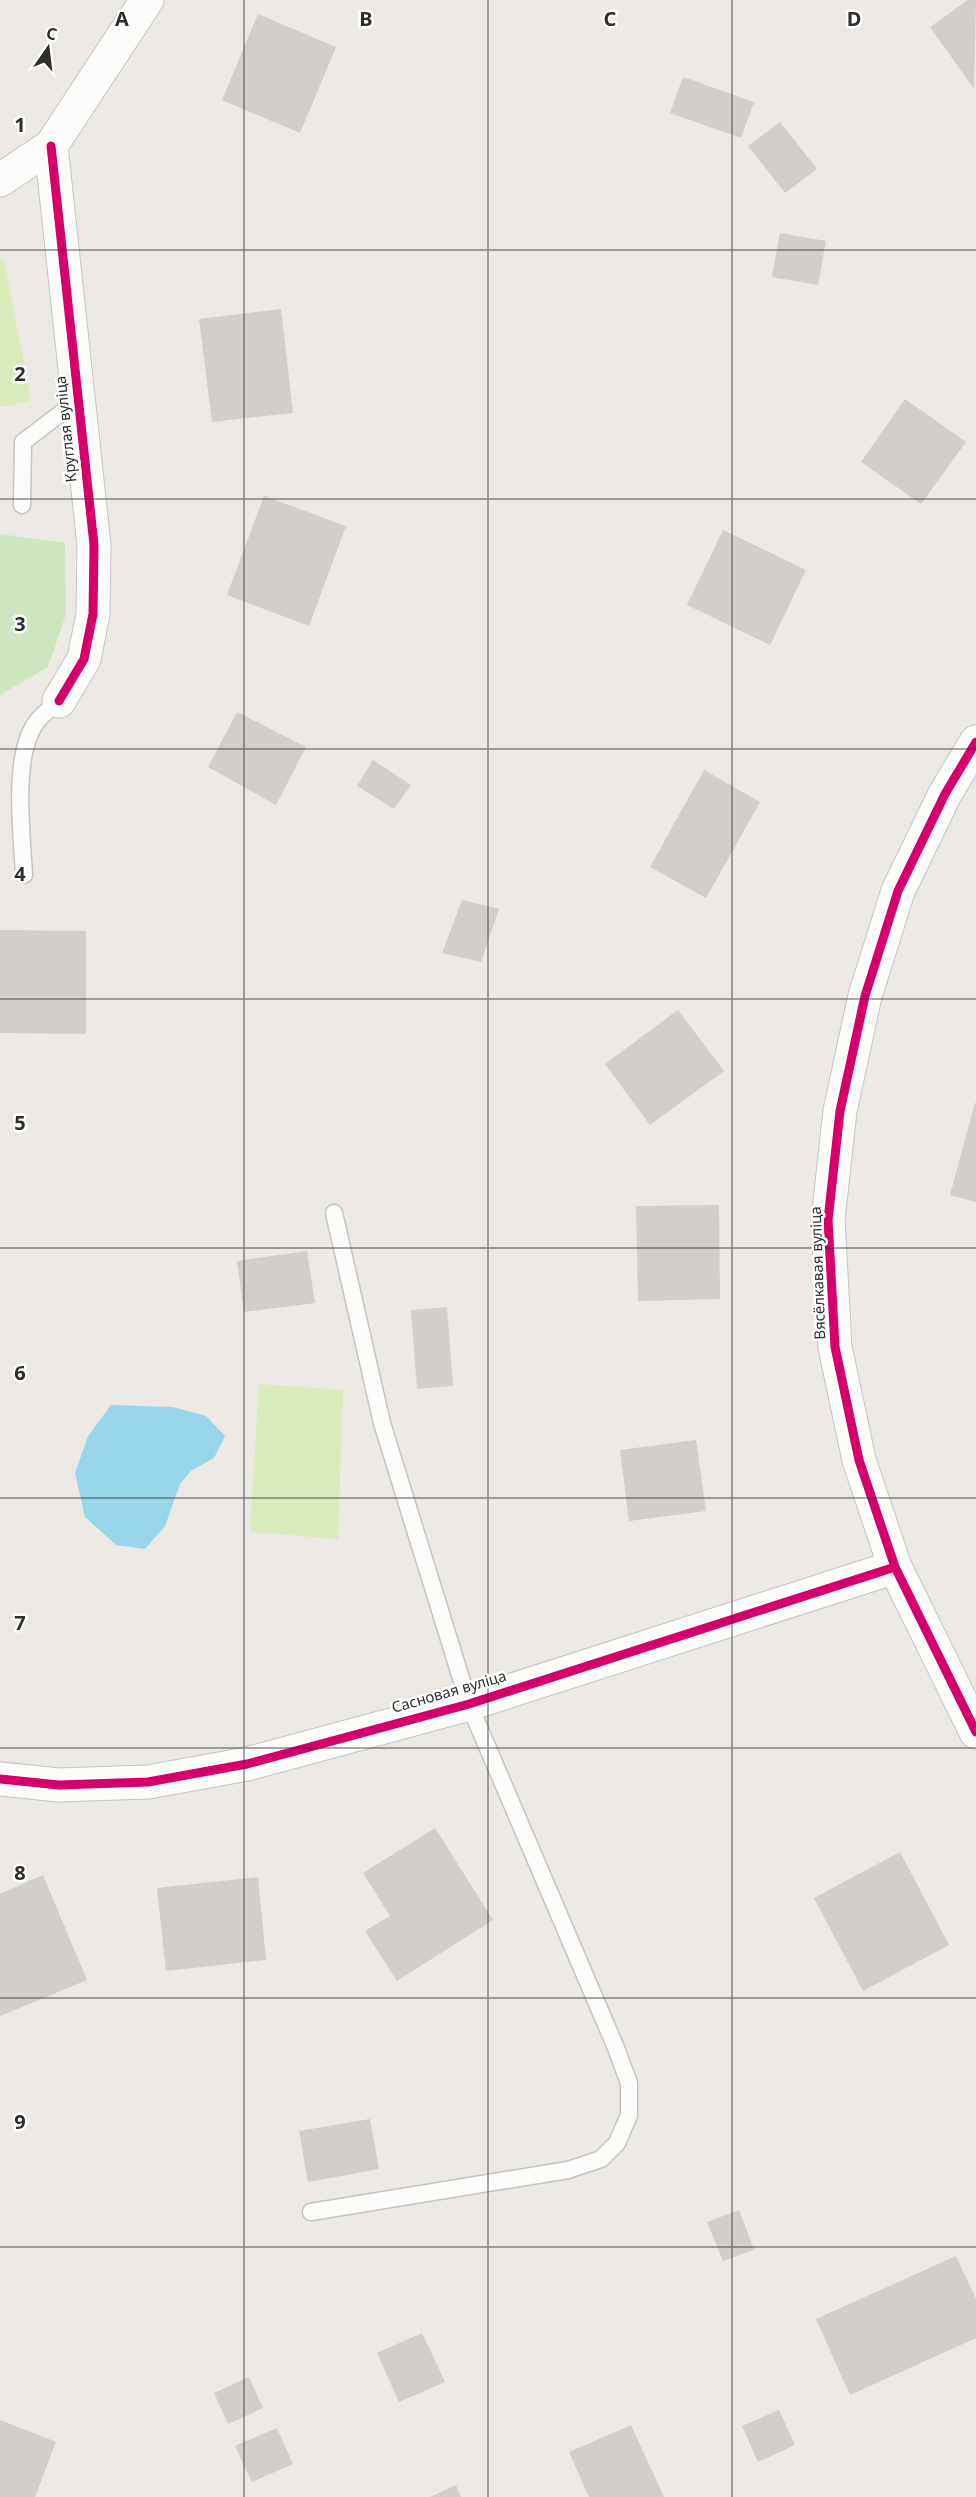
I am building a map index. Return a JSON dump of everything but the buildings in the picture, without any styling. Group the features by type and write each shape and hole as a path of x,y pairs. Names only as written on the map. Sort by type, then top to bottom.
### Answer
{"street":[{"path":"0,180 51,146 147,0"},
{"name":"Круглая вуліца","path":"51,146 94,545 93,614 84,659 59,701"},
{"name":"Вясёлкавая вуліца","path":"976,742 945,794 898,891 865,996 840,1111 828,1220 835,1347 859,1460 895,1567 976,1732"},
{"name":"Сасновая вуліца","path":"0,1779 59,1785 148,1782 246,1764 469,1704 895,1567"}],"lane":[{"path":"22,505 23,442 77,401"},
{"path":"24,875 22,766 28,739 38,720 59,701"},
{"path":"311,2212 568,2170 601,2159 617,2143 629,2115 629,2083 616,2048 469,1704 382,1423 334,1213"}],"green space":[{"path":"4,259 31,401 0,407 0,260"},
{"path":"0,534 65,543 66,614 48,667 0,695"},
{"path":"259,1384 343,1390 338,1539 250,1532"}],"water":[{"path":"111,1405 173,1407 206,1416 225,1436 214,1458 191,1471 180,1484 165,1526 145,1549 116,1545 85,1517 75,1473 88,1436"}],"cycle path":[{"path":"51,146 94,545 93,614 84,659 59,701"},
{"path":"976,742 945,794 898,891 865,996 840,1111 828,1220 835,1347 859,1460 895,1567 976,1732"},
{"path":"0,1779 59,1785 148,1782 247,1764 469,1704 895,1567"}]}
